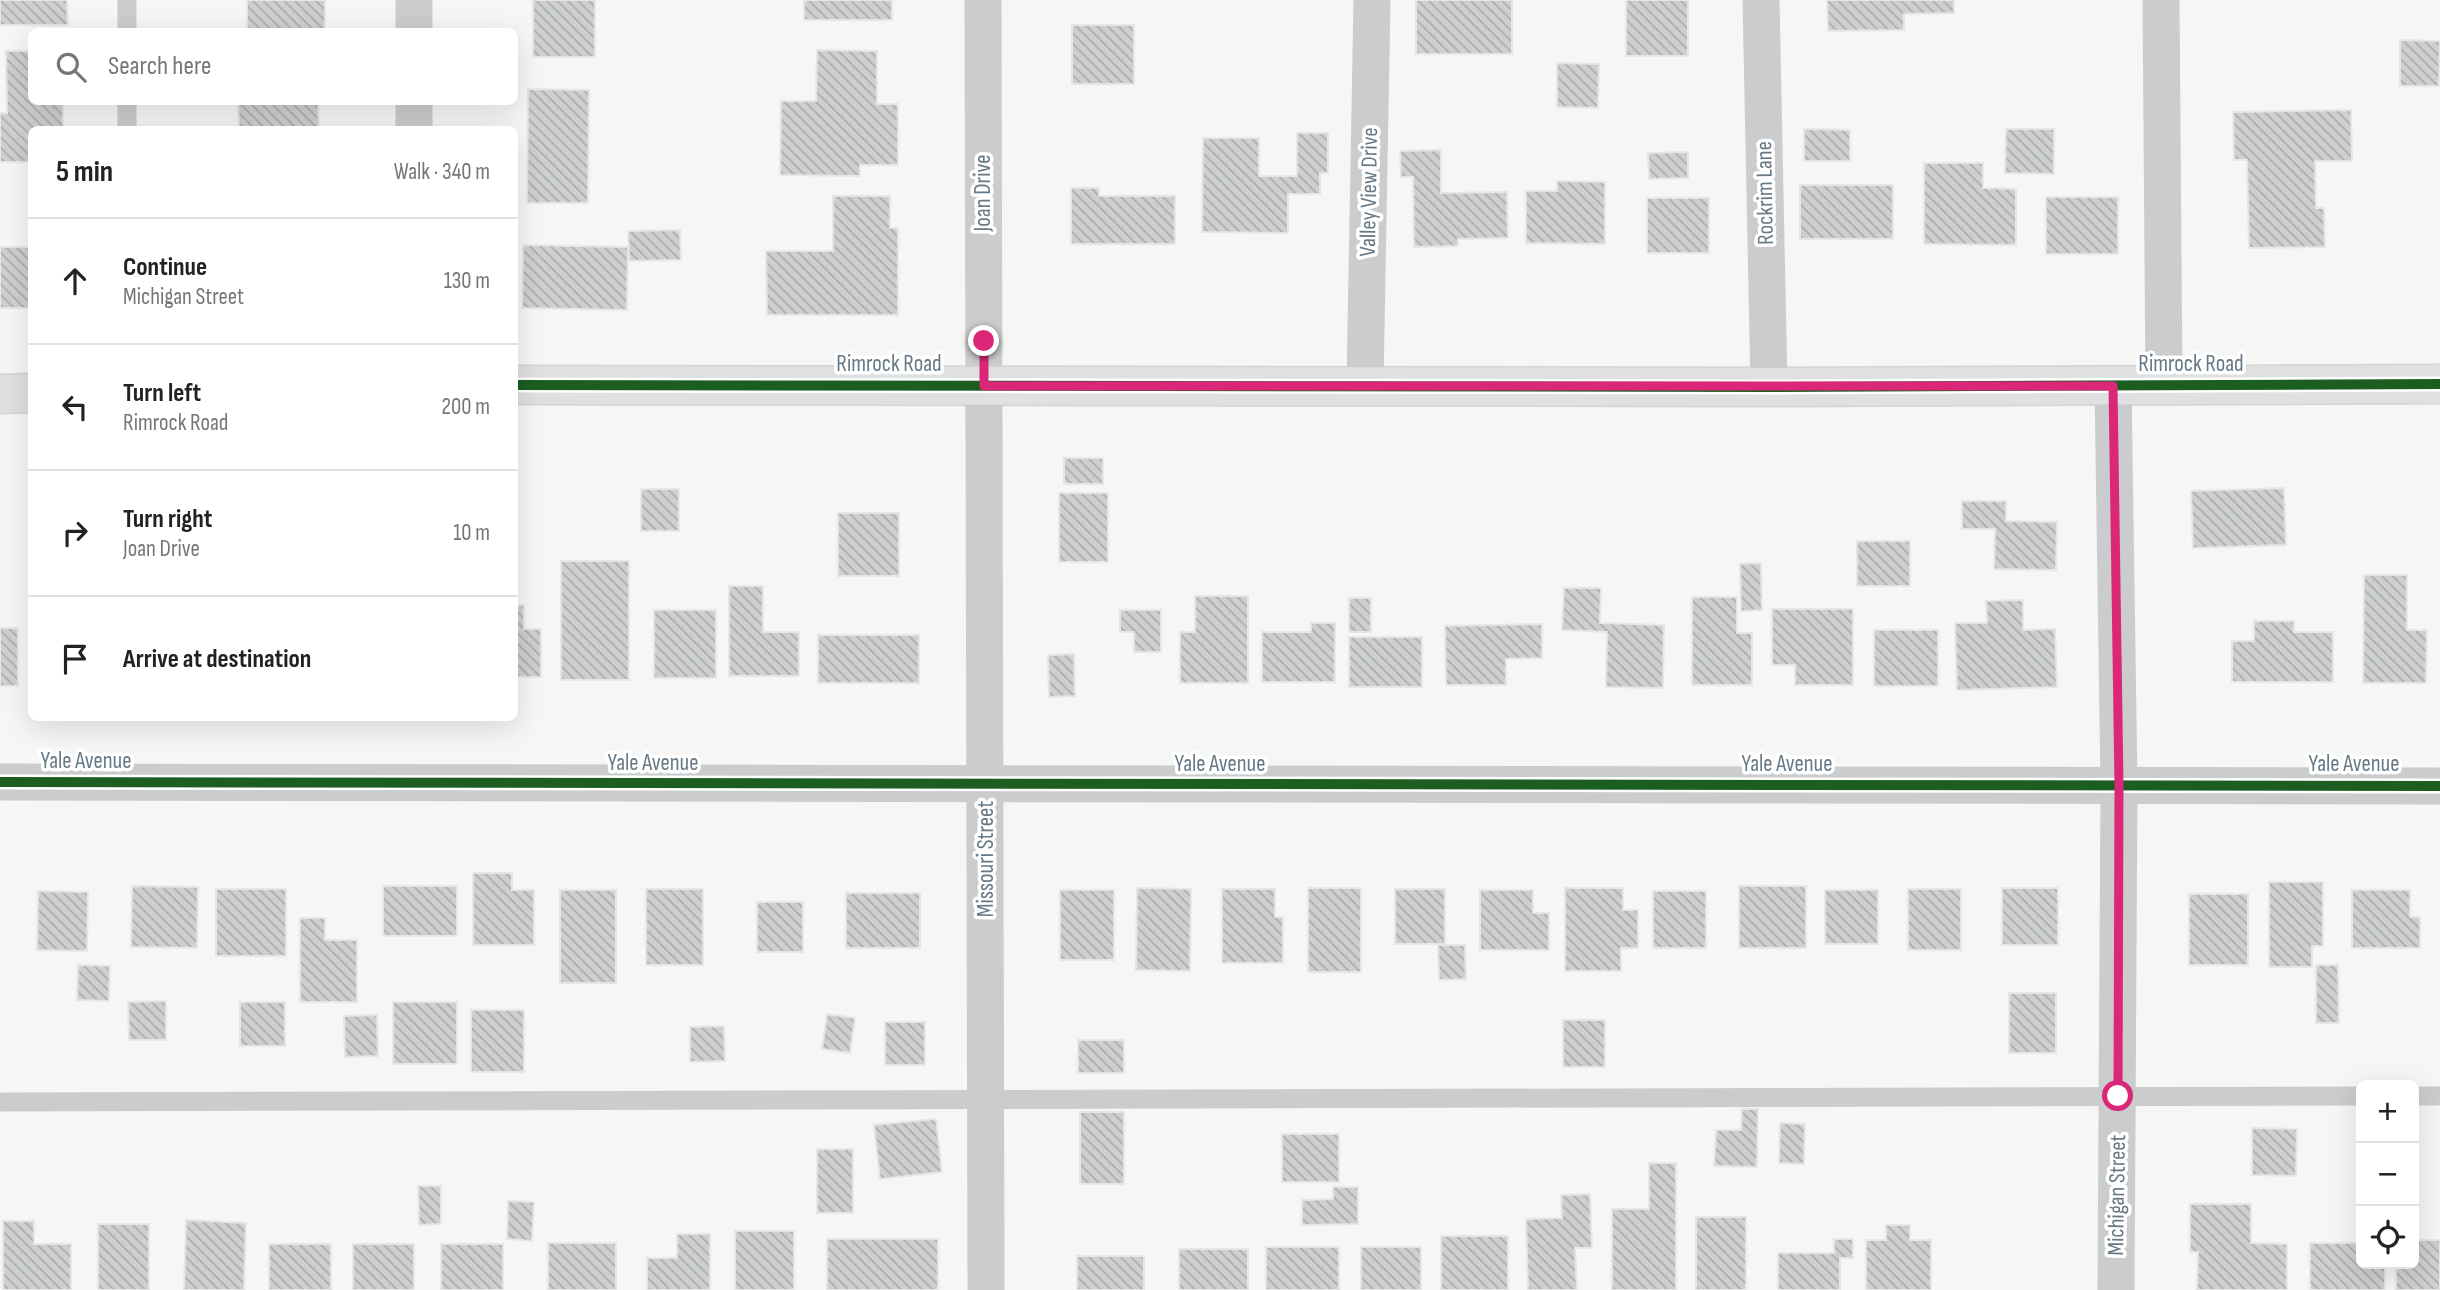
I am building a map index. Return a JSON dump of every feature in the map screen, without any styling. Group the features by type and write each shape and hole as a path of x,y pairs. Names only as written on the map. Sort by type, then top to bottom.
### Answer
{"main road":[{"name":"Rimrock Road","path":"518,385 1365,384 1769,387 2440,384"},
{"path":"0,394 28,393"}],"street":[{"path":"414,0 414,28"},
{"name":"Joan Drive","path":"983,0 984,386"},
{"name":"Valley View Drive","path":"1365,384 1372,0"},
{"name":"Rockrim Lane","path":"1760,0 1769,387"},
{"path":"2161,0 2164,385"},
{"path":"414,105 414,126"},
{"name":"Missouri Street","path":"984,386 986,1290"},
{"name":"Michigan Street","path":"2113,386 2119,785 2116,1290"},
{"name":"Yale Avenue","path":"0,782 2440,786"}],"lane":[{"path":"127,0 127,28"},
{"path":"127,105 127,126"},
{"path":"0,1102 2356,1096"},
{"path":"2419,1096 2440,1096"}],"building":[{"path":"0,0 67,0 68,25 0,25"},
{"path":"247,0 325,0 325,28 247,28"},
{"path":"533,0 595,0 595,57 533,57"},
{"path":"804,0 892,0 892,20 804,20"},
{"path":"1416,0 1512,0 1512,54 1416,54"},
{"path":"1626,0 1688,0 1688,56 1626,56"},
{"path":"1827,0 1954,0 1954,13 1904,14 1904,30 1828,31"},
{"path":"1072,25 1134,25 1134,84 1072,84"},
{"path":"2400,40 2440,41 2439,86 2400,86"},
{"path":"817,50 877,51 877,104 898,104 898,165 860,165 860,176 780,175 781,101 816,101"},
{"path":"6,51 28,51 28,105 63,105 63,126 28,126 28,162 0,162 0,113 7,113"},
{"path":"1557,63 1599,64 1598,108 1557,107"},
{"path":"528,89 589,90 588,203 527,203"},
{"path":"238,105 318,105 319,126 239,126"},
{"path":"2351,110 2352,161 2315,161 2316,208 2324,208 2325,247 2249,248 2247,160 2234,160 2233,112"},
{"path":"1804,129 1850,130 1850,161 1804,161"},
{"path":"2006,129 2054,129 2054,174 2005,173"},
{"path":"1297,133 1328,133 1328,173 1320,173 1320,194 1288,194 1288,233 1202,232 1203,138 1259,138 1259,176 1297,176"},
{"path":"1441,150 1441,193 1507,192 1508,238 1458,239 1458,246 1414,247 1413,177 1401,177 1400,151"},
{"path":"1688,152 1688,178 1649,179 1648,153"},
{"path":"1924,163 1983,163 1983,188 2016,189 2016,245 1924,244"},
{"path":"1557,181 1605,182 1605,244 1526,243 1526,191 1557,191"},
{"path":"1800,185 1893,185 1893,239 1800,239"},
{"path":"1071,188 1099,188 1099,196 1175,196 1175,244 1071,244"},
{"path":"833,196 890,196 890,228 898,228 898,315 767,315 766,251 833,251"},
{"path":"2046,197 2118,197 2118,254 2046,254"},
{"path":"1647,198 1709,198 1709,253 1647,253"},
{"path":"680,230 681,260 629,261 628,231"},
{"path":"523,245 628,247 627,310 522,308"},
{"path":"0,247 28,247 28,308 0,308"},
{"path":"1064,458 1103,458 1103,484 1064,484"},
{"path":"2284,488 2286,545 2193,548 2191,491"},
{"path":"641,489 679,489 679,531 641,531"},
{"path":"1059,493 1108,493 1108,562 1059,562"},
{"path":"1962,501 2006,501 2006,521 2057,522 2056,570 1994,569 1995,529 1962,529"},
{"path":"838,513 899,513 899,576 838,576"},
{"path":"1857,541 1910,541 1910,586 1857,586"},
{"path":"561,561 629,561 629,680 561,680"},
{"path":"1761,563 1762,610 1741,611 1740,564"},
{"path":"2364,575 2407,575 2407,630 2427,630 2426,683 2363,683"},
{"path":"729,586 763,586 763,632 799,632 799,676 729,676"},
{"path":"1564,588 1601,588 1600,623 1664,625 1663,688 1606,687 1607,632 1562,630"},
{"path":"1195,596 1248,596 1248,683 1180,683 1180,632 1195,632"},
{"path":"1692,597 1737,597 1737,633 1752,633 1752,685 1692,685"},
{"path":"1349,598 1371,598 1371,632 1349,632"},
{"path":"2023,600 2023,630 2055,629 2057,687 1957,690 1955,623 1987,623 1986,601"},
{"path":"518,605 524,605 524,629 541,629 541,677 518,677"},
{"path":"1772,609 1853,609 1853,685 1795,685 1795,665 1772,665"},
{"path":"654,610 716,610 716,678 654,678"},
{"path":"1120,610 1161,610 1161,652 1134,652 1134,632 1120,632"},
{"path":"2254,621 2294,621 2294,632 2333,632 2333,682 2232,682 2232,641 2254,641"},
{"path":"1311,623 1335,623 1335,682 1262,682 1262,632 1311,632"},
{"path":"1542,624 1542,658 1506,659 1506,685 1446,685 1445,626"},
{"path":"0,628 18,628 18,686 0,686"},
{"path":"1874,630 1938,630 1938,686 1874,686"},
{"path":"818,635 919,635 919,683 818,683"},
{"path":"1349,637 1422,637 1422,687 1349,687"},
{"path":"1074,654 1075,696 1049,697 1048,655"},
{"path":"473,873 512,873 512,890 534,890 534,945 473,945"},
{"path":"2269,882 2323,882 2323,946 2312,946 2312,967 2269,967"},
{"path":"132,886 198,887 197,948 131,947"},
{"path":"383,886 457,886 457,936 383,936"},
{"path":"1739,886 1806,886 1806,948 1739,948"},
{"path":"1137,888 1191,889 1190,971 1136,970"},
{"path":"1308,888 1361,888 1361,972 1308,972"},
{"path":"1565,888 1623,888 1623,910 1638,910 1638,948 1621,948 1621,971 1565,971"},
{"path":"2002,888 2058,888 2058,945 2002,945"},
{"path":"216,889 286,889 286,956 216,956"},
{"path":"646,889 703,889 703,965 646,965"},
{"path":"1222,889 1275,889 1275,917 1283,917 1283,963 1222,963"},
{"path":"1395,889 1445,889 1445,944 1395,944"},
{"path":"1908,889 1961,889 1961,950 1908,950"},
{"path":"560,890 616,890 616,983 560,983"},
{"path":"1060,890 1114,890 1114,960 1060,960"},
{"path":"1480,890 1533,890 1533,913 1549,913 1549,950 1480,950"},
{"path":"1825,890 1878,890 1878,944 1825,944"},
{"path":"2352,890 2410,890 2410,917 2420,917 2420,948 2352,948"},
{"path":"38,891 88,892 87,951 37,950"},
{"path":"1653,891 1706,891 1706,948 1653,948"},
{"path":"846,893 920,893 920,948 846,948"},
{"path":"2189,894 2248,894 2248,965 2189,965"},
{"path":"757,902 803,902 803,952 757,952"},
{"path":"300,918 325,918 325,940 357,940 357,1002 300,1002"},
{"path":"1438,945 1465,945 1466,979 1439,980"},
{"path":"78,965 110,966 109,1001 77,1000"},
{"path":"2316,965 2338,965 2339,1023 2316,1023"},
{"path":"2009,993 2056,993 2056,1053 2009,1053"},
{"path":"166,1001 166,1040 129,1040 128,1002"},
{"path":"240,1002 285,1002 285,1046 240,1046"},
{"path":"393,1002 457,1002 457,1064 393,1064"},
{"path":"471,1010 524,1010 524,1072 471,1072"},
{"path":"827,1014 855,1018 850,1053 822,1049"},
{"path":"377,1015 378,1056 345,1057 344,1016"},
{"path":"1563,1020 1605,1020 1605,1067 1563,1067"},
{"path":"885,1022 925,1022 925,1065 885,1065"},
{"path":"724,1026 725,1061 690,1062 690,1027"},
{"path":"1078,1040 1124,1040 1124,1073 1078,1073"},
{"path":"1742,1109 1758,1109 1757,1167 1714,1166 1716,1130 1741,1130"},
{"path":"1080,1112 1124,1112 1124,1184 1080,1184"},
{"path":"936,1119 942,1172 880,1179 874,1125"},
{"path":"1780,1123 1805,1124 1804,1164 1779,1163"},
{"path":"2252,1128 2297,1129 2296,1176 2252,1175"},
{"path":"1282,1134 1339,1134 1339,1182 1282,1182"},
{"path":"817,1149 853,1149 853,1213 817,1213"},
{"path":"1649,1163 1676,1163 1676,1290 1612,1290 1612,1209 1649,1209"},
{"path":"418,1186 441,1186 441,1224 419,1225"},
{"path":"1333,1187 1358,1187 1358,1224 1302,1225 1302,1200 1333,1199"},
{"path":"1590,1194 1592,1248 1575,1248 1577,1290 1528,1290 1526,1219 1562,1218 1561,1195"},
{"path":"508,1201 534,1202 532,1241 507,1239"},
{"path":"2190,1204 2251,1204 2251,1243 2287,1244 2287,1290 2197,1290 2198,1252 2190,1252"},
{"path":"1696,1217 1746,1217 1746,1290 1696,1290"},
{"path":"186,1220 246,1223 244,1290 184,1290"},
{"path":"3,1221 34,1221 34,1244 71,1244 71,1290 3,1290"},
{"path":"98,1224 149,1224 149,1290 98,1290"},
{"path":"1886,1225 1910,1225 1910,1240 1931,1240 1931,1290 1866,1290 1866,1240 1886,1240"},
{"path":"735,1231 794,1231 794,1290 735,1290"},
{"path":"677,1234 710,1234 710,1290 647,1290 647,1258 677,1258"},
{"path":"1441,1236 1508,1236 1508,1290 1441,1290"},
{"path":"827,1239 938,1239 938,1290 827,1290"},
{"path":"1834,1239 1853,1239 1853,1258 1840,1258 1840,1290 1778,1290 1778,1253 1834,1253"},
{"path":"2419,1240 2440,1240 2440,1290 2396,1290 2396,1269 2419,1269"},
{"path":"548,1243 616,1243 616,1290 548,1290"},
{"path":"2310,1243 2356,1243 2356,1269 2385,1269 2385,1290 2310,1290"},
{"path":"269,1244 331,1244 331,1290 269,1290"},
{"path":"353,1244 414,1244 414,1290 353,1290"},
{"path":"441,1244 503,1244 503,1290 441,1290"},
{"path":"1266,1247 1339,1247 1339,1290 1266,1290"},
{"path":"1361,1247 1421,1247 1421,1290 1361,1290"},
{"path":"1179,1249 1248,1249 1248,1290 1179,1290"},
{"path":"1077,1256 1144,1256 1144,1290 1077,1290"}],"cycle path":[{"path":"518,385 1769,387 2440,384"},
{"path":"0,782 2440,786"}],"route":[{"path":"984,341 984,386 2113,386 2119,785 2118,1096"}]}
